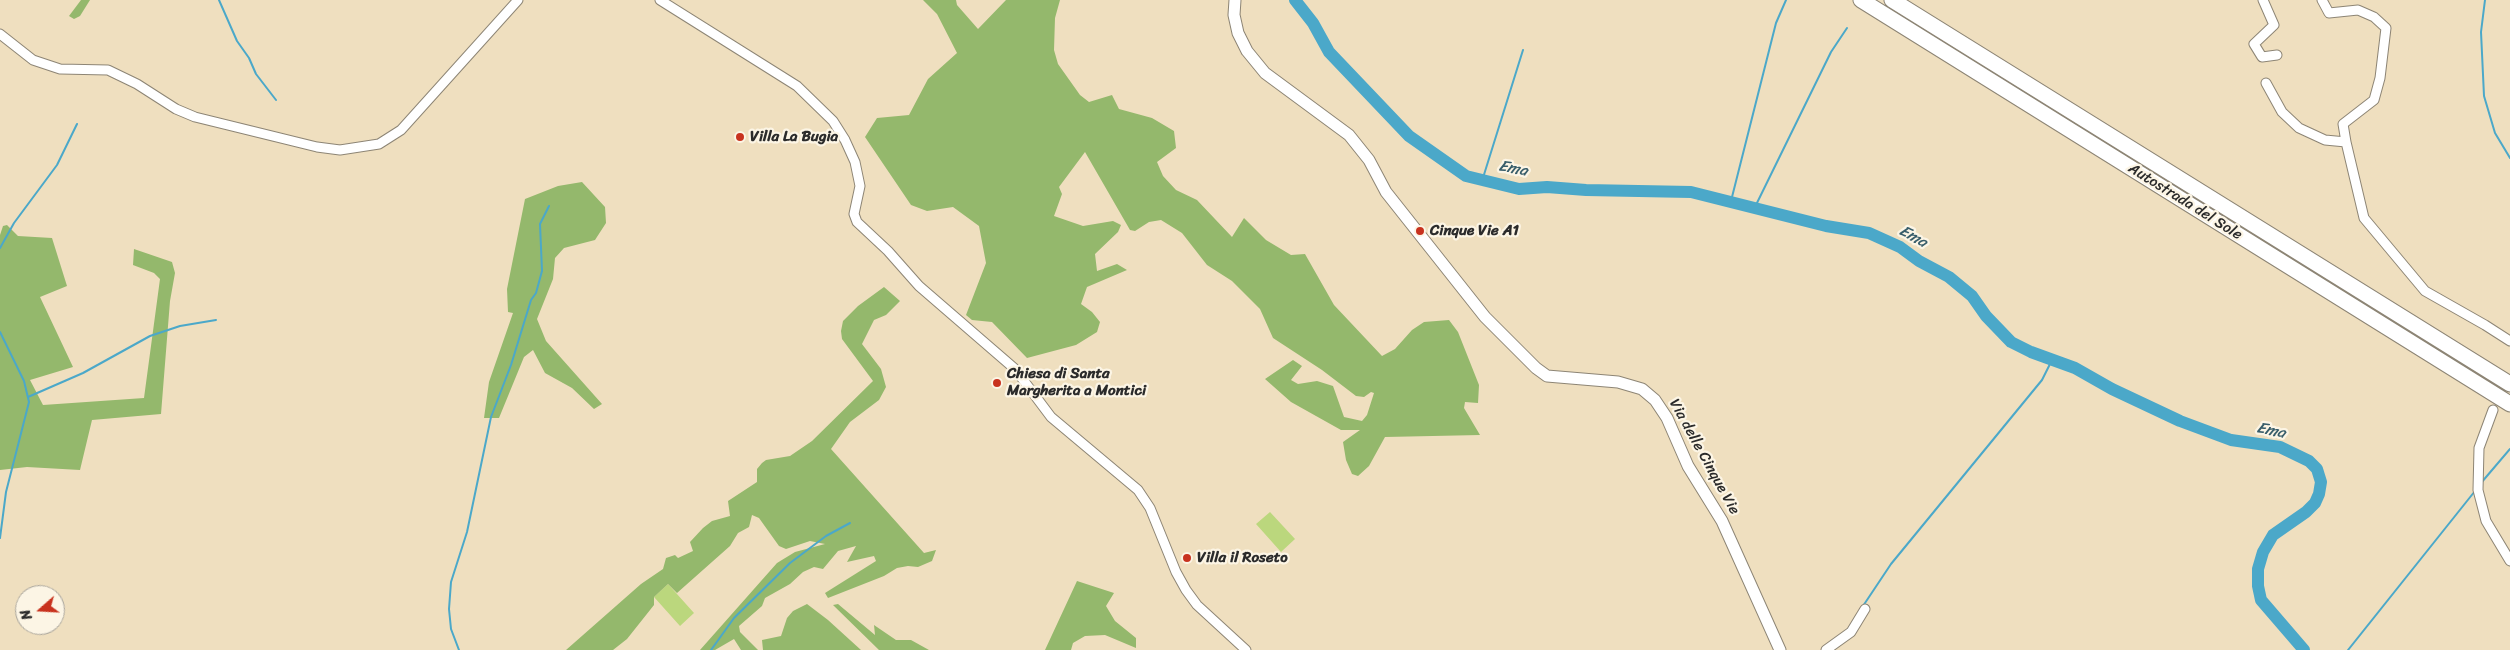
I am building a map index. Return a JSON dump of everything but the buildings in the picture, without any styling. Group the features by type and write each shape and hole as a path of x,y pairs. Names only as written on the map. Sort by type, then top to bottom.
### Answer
{"highway":[{"name":"Autostrada del Sole","path":"1861,0 2510,404"},
{"name":"Autostrada del Sole","path":"1892,0 2510,384"}],"street":[{"path":"0,34 33,60 60,69 108,70 137,84 176,109 194,117 317,147 340,150 379,144 401,130 518,0"},
{"path":"660,0 753,56 796,86 816,103 837,127 855,162 860,186 854,214 857,222 888,251 919,286 1015,369 1051,417 1138,490 1150,508 1176,572 1186,590 1198,605 1246,650"},
{"name":"Via delle Cinque Vie","path":"1235,0 1234,15 1238,33 1247,51 1265,74 1349,135 1369,160 1386,192 1486,317 1536,368 1547,376 1618,382 1642,389 1655,400 1667,418 1688,466 1722,521 1780,650"},
{"path":"2262,0 2274,25 2254,44 2262,57 2277,55"},
{"path":"2322,0 2329,13 2358,10 2374,17 2386,28 2380,78 2374,100 2343,124 2364,218 2425,291 2486,325 2510,341"},
{"path":"2266,83 2282,112 2298,128 2325,140 2346,142"},
{"path":"2493,410 2479,448 2478,490 2486,521 2510,561"},
{"path":"1826,650 1851,632 1866,609"}],"green space":[{"path":"81,0 90,0 80,16 74,19 69,16"},
{"path":"923,0 956,0 957,5 978,29 1006,0 1060,0 1055,18 1054,50 1058,64 1080,95 1089,102 1112,95 1119,109 1152,118 1174,131 1176,148 1157,162 1163,176 1176,190 1197,200 1232,237 1244,218 1266,240 1291,255 1305,254 1334,305 1382,356 1395,349 1412,330 1424,322 1449,320 1458,332 1479,385 1478,403 1465,402 1464,408 1480,435 1385,437 1369,466 1358,476 1352,474 1346,460 1343,442 1360,430 1341,430 1291,402 1265,379 1293,360 1302,366 1291,380 1298,384 1317,381 1333,386 1344,417 1362,421 1367,415 1374,393 1371,392 1364,397 1356,396 1322,370 1273,338 1260,309 1232,281 1207,265 1182,233 1161,220 1149,222 1135,231 1130,230 1085,152 1059,187 1062,194 1054,216 1083,226 1113,221 1121,225 1118,232 1095,254 1097,271 1117,264 1127,270 1087,287 1081,304 1092,312 1100,322 1097,332 1076,345 1027,358 992,322 972,320 966,315 986,263 979,226 953,207 927,211 911,205 865,137 877,118 909,115 928,79 957,53 937,14"},
{"path":"582,182 605,207 606,223 595,240 564,248 555,258 553,279 537,319 546,341 602,404 594,409 572,388 545,373 533,350 524,357 499,418 484,418 489,382 513,313 508,312 507,289 525,199 558,186"},
{"path":"7,225 18,236 52,238 67,286 40,297 73,367 30,380 43,405 144,398 160,279 154,273 133,265 134,249 172,262 175,273 170,301 161,414 92,420 80,470 27,467 0,470 0,235 3,226"},
{"path":"884,287 900,301 886,315 874,320 862,344 881,369 886,387 879,400 850,422 831,449 924,553 936,550 932,561 918,567 897,568 884,576 828,598 825,593 876,561 874,556 847,562 856,546 838,551 823,569 814,567 803,572 790,584 765,598 762,606 739,626 740,632 758,650 741,650 734,639 715,650 700,650 777,563 795,552 825,544 810,541 786,549 779,546 759,518 752,515 749,527 738,533 730,546 677,593 668,584 654,597 654,605 627,639 613,650 566,650 641,584 663,569 666,558 675,555 678,558 693,551 690,542 703,528 712,521 730,516 728,501 757,482 757,469 762,463 766,460 790,456 812,441 873,381 842,339 841,331 843,321 858,306"},
{"path":"1270,512 1295,539 1281,552 1256,524"},
{"path":"1077,581 1114,593 1106,606 1115,621 1136,638 1136,648 1105,635 1085,636 1073,643 1071,650 1045,650"},
{"path":"668,584 694,613 680,626 654,597"},
{"path":"807,604 861,650 763,650 762,640 781,636 787,618 793,611"},
{"path":"838,604 875,635 874,625 896,640 911,640 929,650 879,650 833,605"}],"waterway":[{"path":"219,0 237,41 249,58 256,74 276,100"},
{"name":"Ema","path":"1295,0 1313,23 1329,52 1409,136 1466,176 1519,189 1547,187 1586,190 1691,192 1826,226 1869,233 1900,247 1919,261 1949,277 1972,296 1986,316 2011,342 2031,352 2075,368 2112,389 2180,421 2231,440 2280,447 2309,461 2317,469 2321,482 2315,503 2306,512 2273,535 2263,552 2258,569 2258,586 2261,600 2304,650"},
{"path":"1731,201 1776,23 1786,0"},
{"path":"2485,0 2481,32 2484,96 2495,133 2510,158"},
{"path":"1754,209 1831,52 1847,28"},
{"path":"1482,181 1523,50"},
{"path":"0,248 14,223 57,165 77,124"},
{"path":"459,650 451,629 449,609 451,582 467,532 491,417 511,365 542,271 540,224 549,206"},
{"path":"28,397 83,373 150,336 180,326 216,320"},
{"path":"0,332 24,381 29,402 6,492 0,538"},
{"path":"1863,606 1891,564 2042,380 2052,360"},
{"path":"2481,483 2510,449"},
{"path":"2348,650 2475,491"},
{"path":"711,650 734,618 790,563 826,536 850,523"}],"place":[{"name":"Villa La Bugia","path":"740,137"},
{"name":"Cinque Vie A1","path":"1420,231"},
{"name":"Chiesa di Santa Margherita a Montici","path":"997,383"},
{"name":"Villa il Roseto","path":"1187,558"}]}
